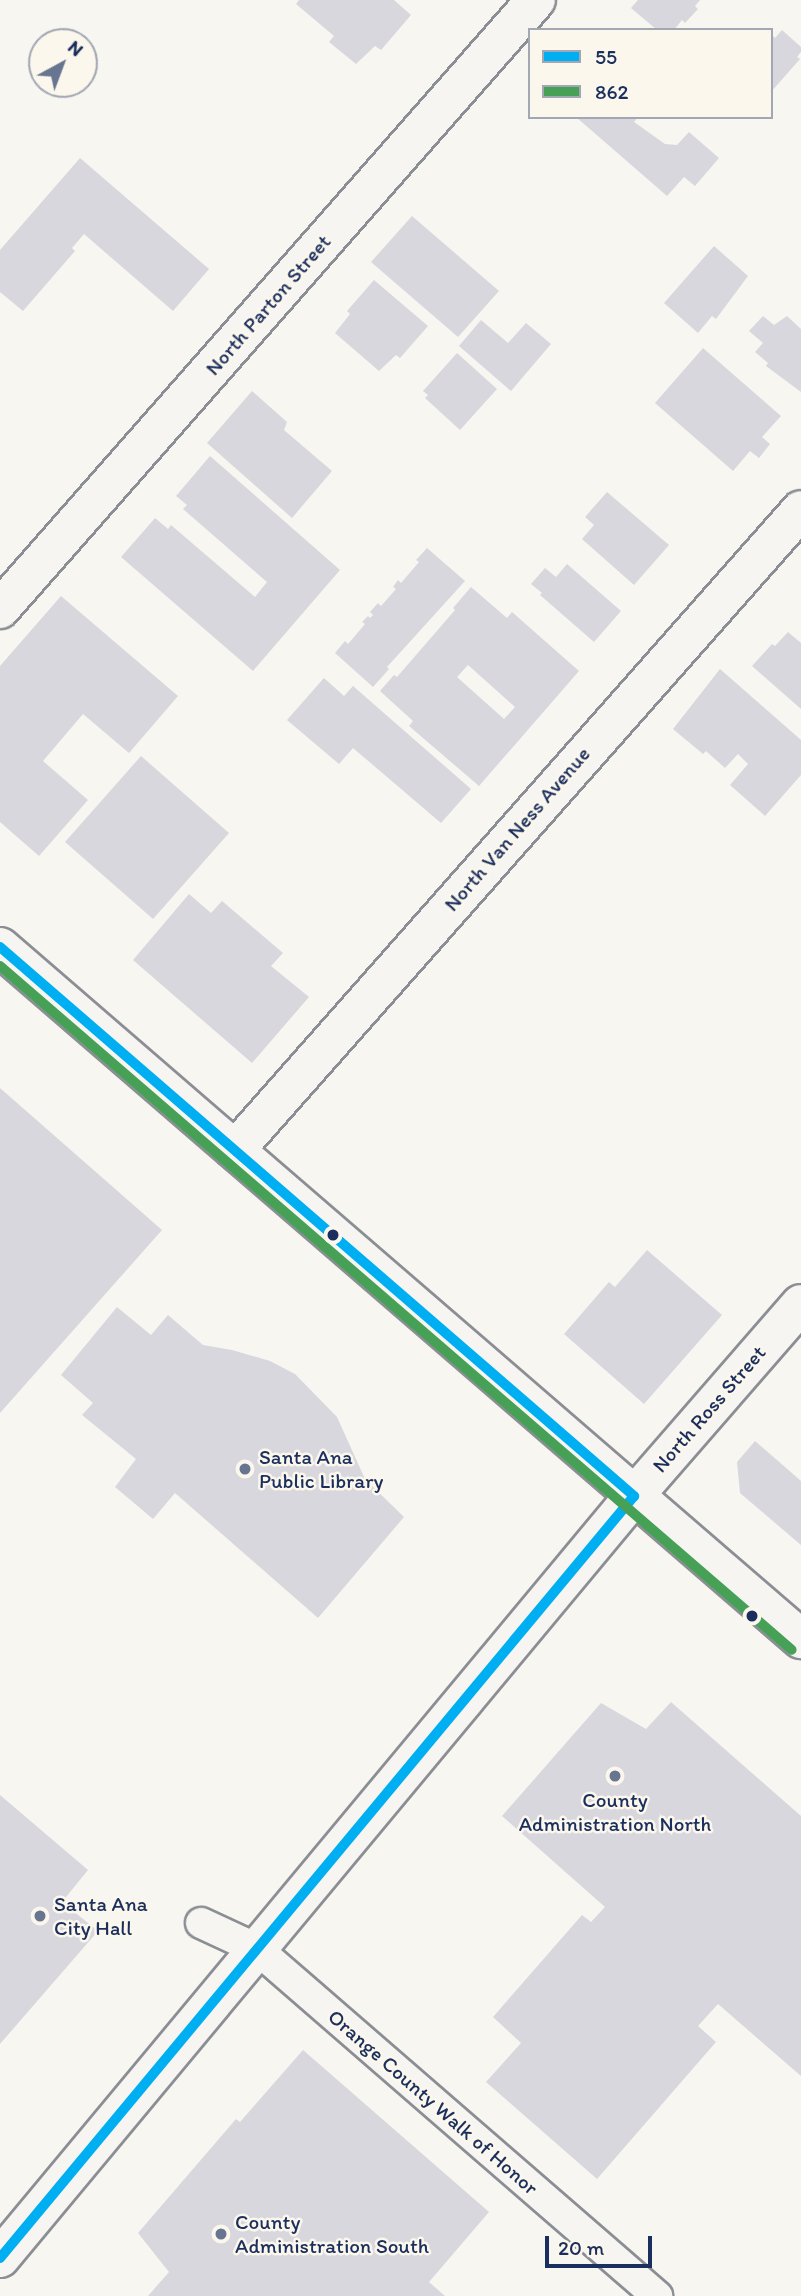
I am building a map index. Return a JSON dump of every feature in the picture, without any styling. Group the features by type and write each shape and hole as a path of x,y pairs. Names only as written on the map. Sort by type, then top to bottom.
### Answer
{"street":[{"name":"North Parton Street","path":"0,609 536,0"},
{"name":"North Van Ness Avenue","path":"235,1150 801,510"},
{"path":"0,947 801,1640"},
{"name":"North Ross Street","path":"0,2258 634,1496 801,1304"},
{"name":"Orange County Walk of Honor","path":"201,1923 257,1949 657,2296"}],"building":[{"path":"299,0 394,0 411,15 381,50 375,46 356,64 329,42 334,36 296,4"},
{"path":"638,0 700,0 695,6 698,9 685,23 682,20 676,28 655,28 631,8"},
{"path":"782,30 801,47 801,52 797,57 800,59 773,90 773,36 775,38"},
{"path":"578,119 636,119 634,122 665,144 677,145 689,132 719,158 695,186 684,177 667,196"},
{"path":"80,158 209,269 173,311 84,234 72,248 75,251 23,311 0,292 0,250"},
{"path":"412,216 499,291 458,337 371,262"},
{"path":"714,246 748,276 716,319 712,316 698,333 664,303"},
{"path":"374,280 428,326 400,358 396,355 379,371 335,333 350,314 347,311"},
{"path":"763,316 774,325 787,316 801,329 801,392 766,366 768,363 755,352 763,343 749,331"},
{"path":"481,320 508,343 526,323 551,344 511,391 459,346"},
{"path":"703,348 781,416 762,437 770,444 759,458 750,451 733,471 655,403"},
{"path":"457,353 497,389 460,430 425,398 428,395 423,391"},
{"path":"252,391 287,422 284,430 332,471 292,518 207,443"},
{"path":"210,456 340,570 253,671 121,557 155,518 168,529 171,525 255,597 267,582 183,509 187,505 176,496"},
{"path":"607,492 669,545 634,585 582,539 594,525 585,517"},
{"path":"427,548 465,581 387,667 389,669 373,687 335,653 345,641 348,644 365,624 362,622 373,615 370,612 378,603 381,606 396,589 393,587 398,580 401,583"},
{"path":"567,564 621,611 594,642 531,584 545,568 556,577"},
{"path":"471,587 507,618 512,612 579,671 479,786 409,726 413,721 380,691 394,675 397,677 455,610 453,608","holes":["468,665 515,707 504,719 457,677"]},
{"path":"61,596 178,696 129,753 83,714 43,761 88,800 39,856 0,822 0,666"},
{"path":"788,632 801,643 801,709 752,666 772,644 775,646"},
{"path":"720,669 801,740 801,775 765,816 730,785 748,764 738,754 725,768 706,751 703,754 673,729"},
{"path":"324,678 344,696 353,686 471,789 441,823 353,748 339,764 287,720"},
{"path":"141,756 229,833 153,919 65,842"},
{"path":"189,894 211,913 222,901 283,953 271,966 309,997 252,1063 133,960"},
{"path":"0,1088 162,1230 0,1413"},
{"path":"647,1250 722,1315 644,1404 564,1334 609,1282 615,1287"},
{"name":"Santa Ana Public Library","path":"117,1307 151,1335 168,1315 203,1345 270,1361 295,1374 337,1417 365,1479 404,1517 318,1618 175,1493 153,1519 115,1487 136,1459 82,1415 93,1403 61,1375"},
{"path":"755,1441 801,1481 801,1545 740,1493 737,1462"},
{"path":"671,1702 801,1816 801,2076 718,2004 698,2026 716,2042 597,2179 486,2082 521,2043 493,2017 582,1915 591,1922 605,1907 502,1816 601,1703 646,1729"},
{"name":"Santa Ana City Hall","path":"0,1795 88,1870 62,1902 98,1931 0,2044"},
{"path":"303,2050 489,2212 429,2282 445,2296 148,2296 169,2272 138,2233 236,2119 240,2122"}],"transit line":[{"name":"55","path":"0,947 634,1496"},
{"name":"862","path":"0,966 792,1650"},
{"name":"55","path":"0,2258 634,1496"}],"place":[{"name":"Santa Ana Public Library","path":"245,1469"},
{"name":"County Administration North","path":"615,1776"},
{"name":"Santa Ana City Hall","path":"40,1916"},
{"name":"County Administration South","path":"221,2234"}]}
